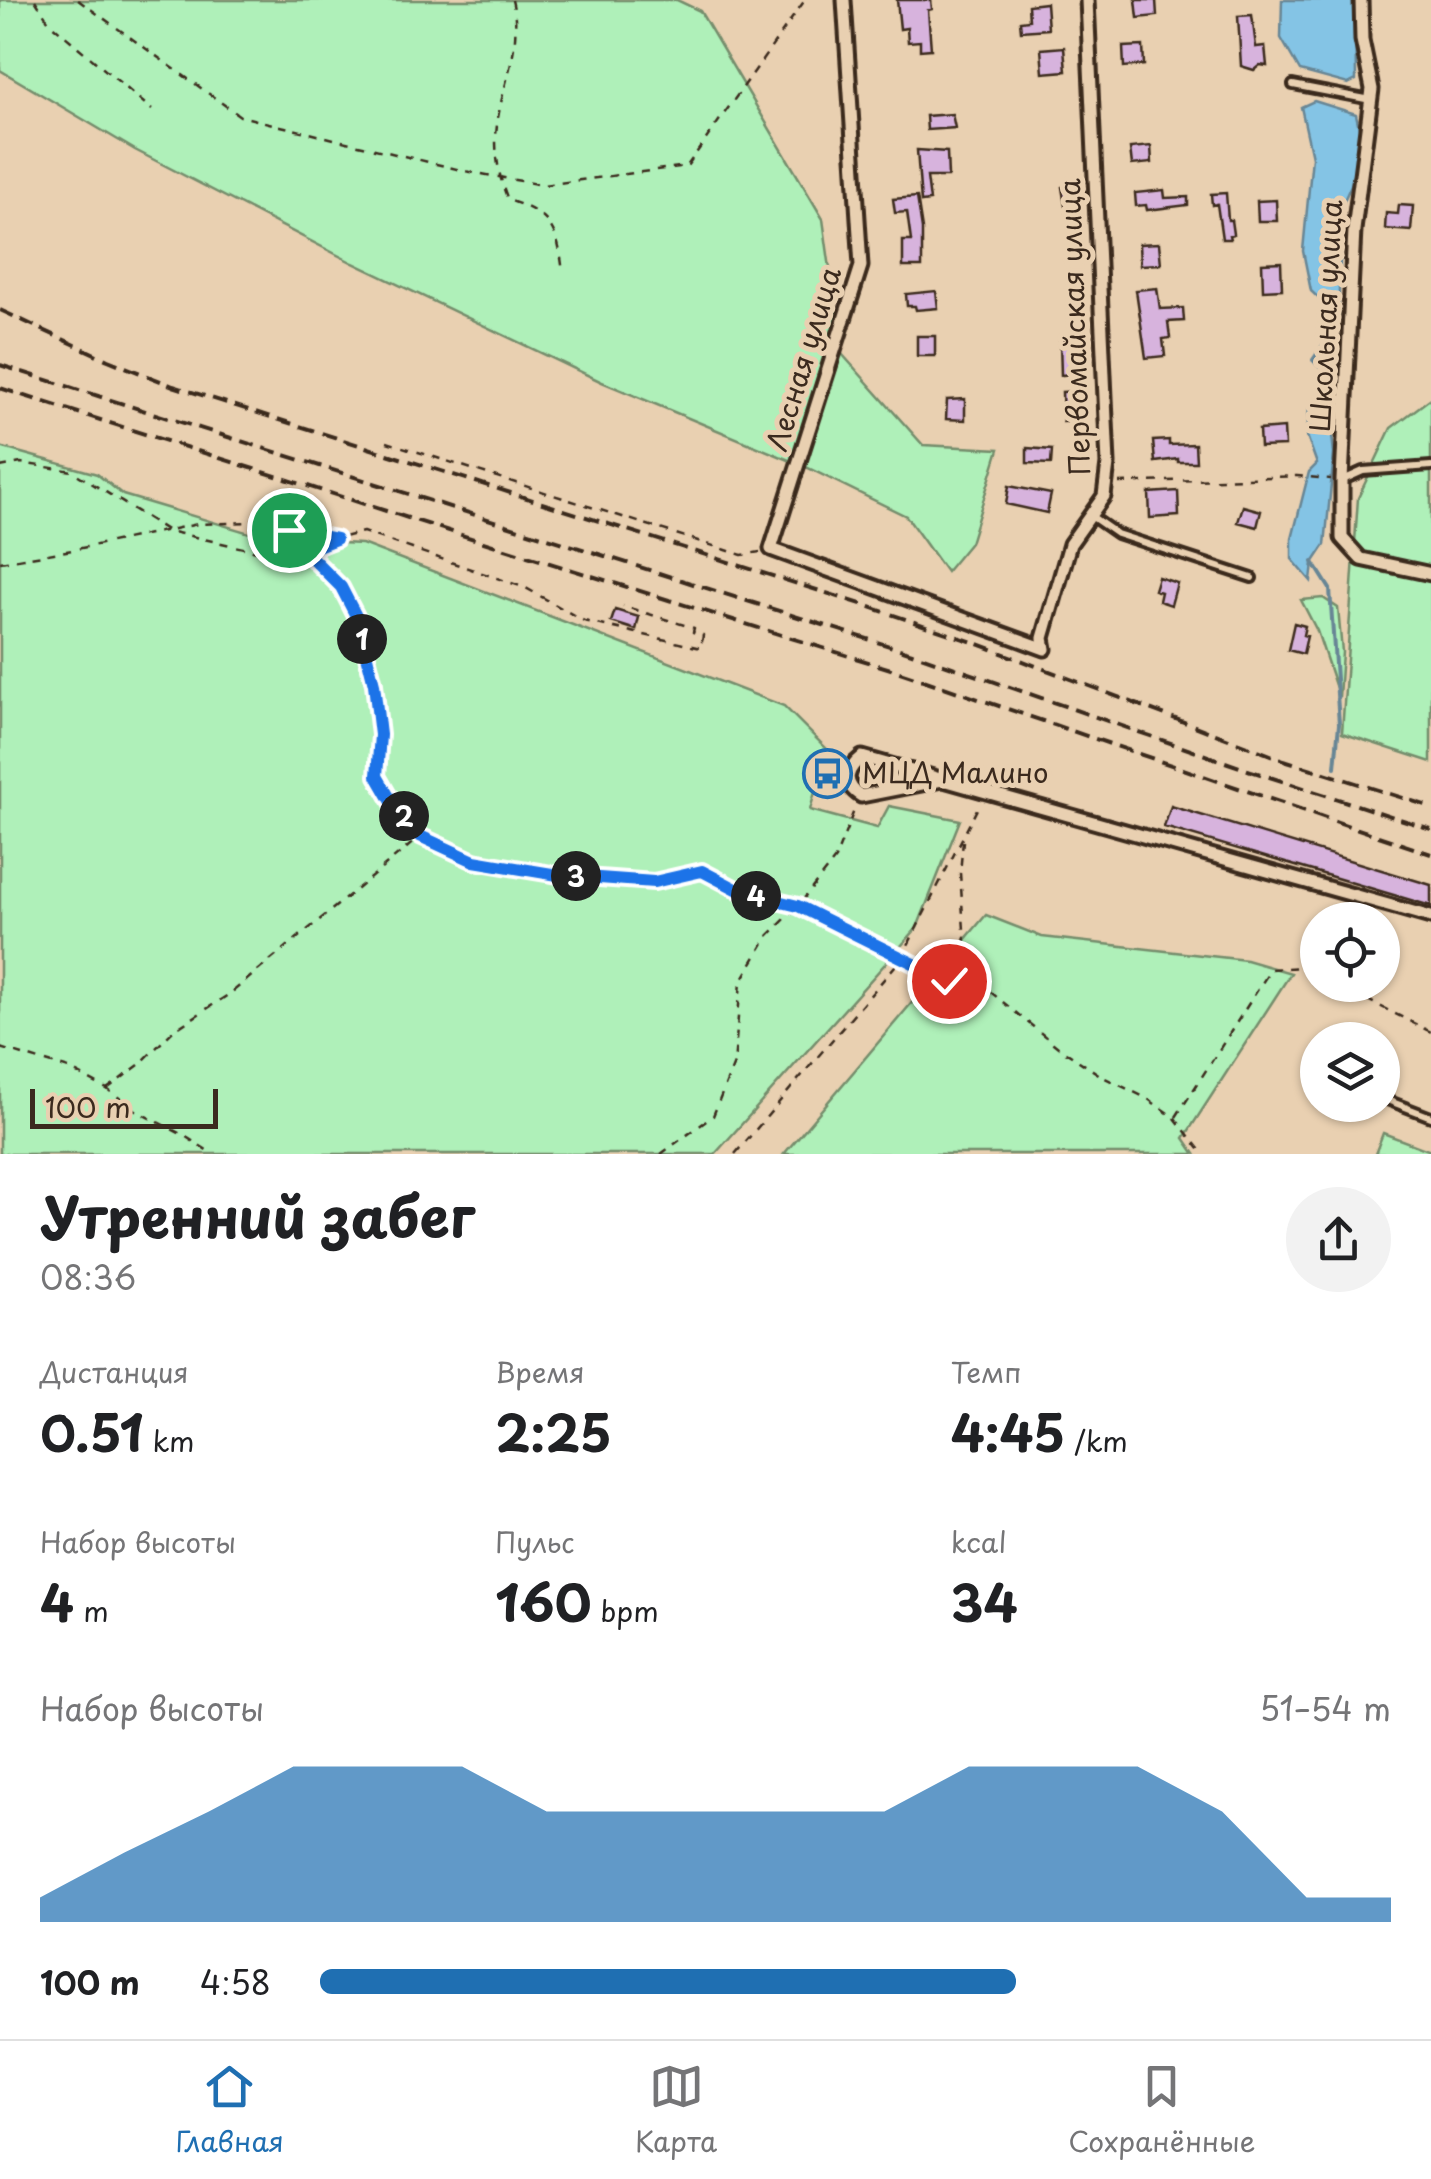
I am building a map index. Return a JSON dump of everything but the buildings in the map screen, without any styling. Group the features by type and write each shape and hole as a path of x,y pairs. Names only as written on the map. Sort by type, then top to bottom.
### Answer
{"street":[{"name":"Лесная улица","path":"771,549 861,266 844,0"},
{"name":"Первомайская улица","path":"771,549 1044,649 1043,638 1070,544 1104,496 1108,464 1087,0"},
{"name":"Школьная улица","path":"1361,0 1362,40 1372,100 1354,230 1342,538 1361,558 1431,574"},
{"path":"942,780 860,796 848,784 851,766 862,757 1431,916"}],"lane":[{"path":"1293,85 1372,100"},
{"path":"1342,480 1363,472 1431,466"},
{"path":"1090,515 1117,534 1252,578"},
{"path":"1400,1105 1431,1117"}],"path":[{"path":"34,0 50,23 152,110"},
{"path":"78,0 240,116 465,171 543,184 687,166 804,0"},
{"path":"512,0 516,27 513,61 496,137 499,177 508,200 531,208 554,228 563,273"},
{"path":"387,442 742,555 771,549"},
{"path":"0,467 21,463 72,471 168,531 270,554 305,551 362,532 526,588 584,620 701,648 704,635 693,632 694,628 624,606"},
{"path":"1106,483 1297,476 1342,480"},
{"path":"0,562 198,524 253,522 336,539"},
{"path":"305,551 341,587 358,620 374,684 380,735 377,776 420,836 474,861 558,875 654,882 702,871 744,893 798,906 949,981 987,989"},
{"path":"735,1154 901,959 986,792"},
{"path":"661,1154 712,1116 734,1064 741,982 768,936 835,859 854,808"},
{"path":"107,1088 139,1066 173,1031 231,993 420,836"},
{"path":"963,836 960,872 966,944 987,989 1058,1047 1103,1076 1148,1098 1175,1118 1203,1154"},
{"path":"1175,1118 1272,970 1300,966"},
{"path":"1372,1002 1431,1032"},
{"path":"0,1048 69,1069 213,1154"}],"green space":[{"path":"0,0 677,0 700,11 823,219 842,354 923,445 999,449 970,543 946,572 906,516 808,468 602,382 353,263 135,150 0,70"},
{"path":"1431,398 1431,762 1342,733 1358,498 1391,428"},
{"path":"0,447 97,474 123,495 273,540 362,544 784,706 827,749 810,810 877,828 889,806 960,820 917,928 715,1154 0,1154"},
{"path":"1323,598 1338,608 1342,652 1339,697 1317,631 1301,600"},
{"path":"986,915 1042,937 1246,960 1291,973 1184,1138 1195,1154 784,1154"},
{"path":"1383,1133 1431,1151 1431,1154 1375,1154"}],"water":[{"path":"1282,0 1355,0 1356,80 1348,84 1300,71 1281,38"},
{"path":"1314,101 1356,114 1362,142 1355,176 1342,205 1338,317 1334,320 1330,309 1311,291 1303,251 1312,157 1301,107"},
{"path":"1329,406 1334,454 1325,545 1313,563 1311,581 1292,559 1292,539 1309,472 1317,464 1307,436 1309,408"}],"waterway":[{"path":"1324,410 1335,381 1313,360 1331,334 1334,317"},
{"path":"1313,562 1330,589 1339,724 1335,767"}],"railway":[{"path":"0,310 173,386 864,605 973,642 1284,760 1431,807"},
{"path":"0,365 912,653 1431,829"},
{"path":"0,388 894,670 1431,854"}],"place":[{"name":"МЦД Малино","path":"827,773"}],"route":[{"path":"289,530 336,539 305,551 341,587 358,620 374,684 380,735 377,776 420,836 474,861 558,875 654,882 702,871 744,893 798,906 949,981"}]}
